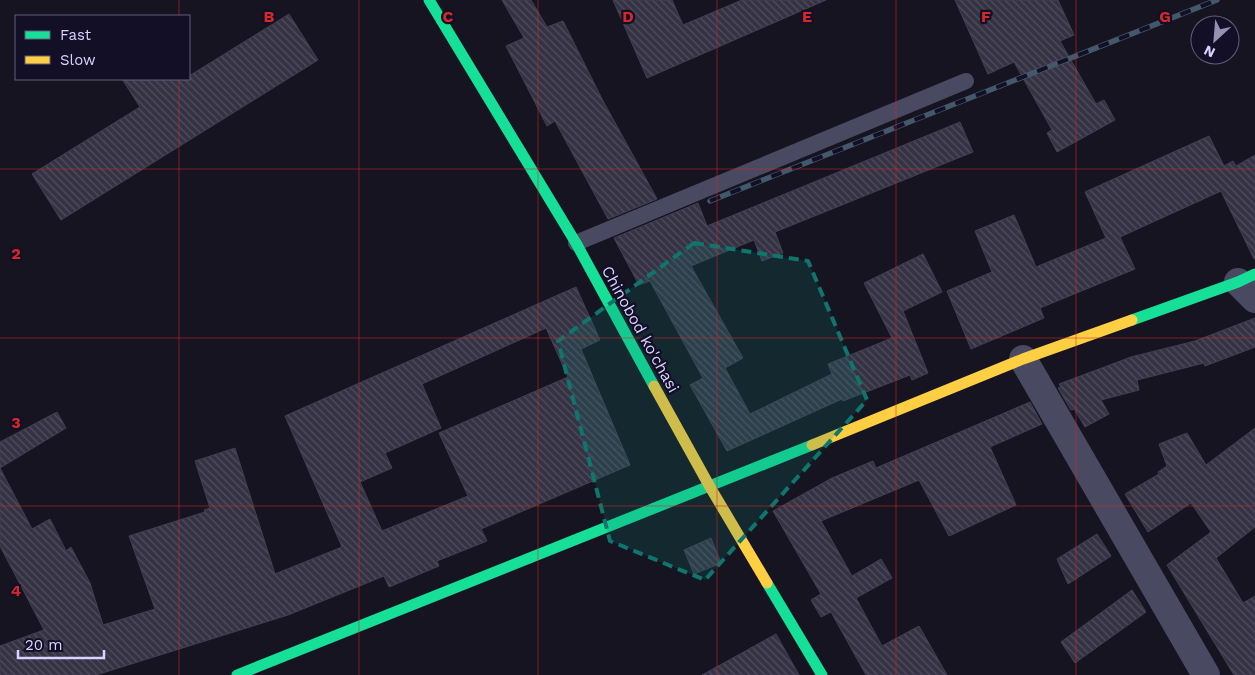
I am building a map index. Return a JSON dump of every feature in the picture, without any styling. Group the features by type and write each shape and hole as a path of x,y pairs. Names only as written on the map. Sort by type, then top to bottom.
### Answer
{"street":[{"name":"Chinobod ko'chasi","path":"429,0 576,244 710,487 822,675"},
{"path":"238,675 710,487 1022,359 1249,285"},
{"path":"1022,359 1206,675"}],"lane":[{"path":"576,244 966,81"}],"highlighted area":[{"path":"694,243 808,261 867,400 705,580 610,541 558,341"}],"building":[{"path":"502,0 531,0 547,27 563,21 602,99 657,199 608,219 555,121 547,126 506,46 524,38"},
{"path":"613,0 672,0 683,25 742,0 826,0 647,78"},
{"path":"955,0 1058,0 1074,35 1060,41 1096,104 1104,100 1115,120 1057,152 1047,133 1052,130 1014,62 988,74"},
{"path":"289,14 318,60 61,220 32,174 140,107 123,80 190,80 190,75"},
{"path":"960,122 973,152 775,232 783,253 762,261 754,240 691,266 743,358 725,368 750,414 832,374 828,364 892,338 864,283 923,254 942,292 903,311 928,373 912,380 910,375 843,401 842,399 727,451 690,385 703,378 650,281 639,285 614,238 698,203 707,226"},
{"path":"1209,136 1224,166 1233,161 1236,166 1255,155 1255,259 1221,191 1120,237 1135,269 1040,308 1044,318 971,349 947,291 992,272 975,231 1014,215 1036,267 1106,238 1085,192"},
{"path":"576,287 600,340 581,349 630,465 481,529 487,541 437,561 439,566 389,587 384,576 288,615 96,675 0,675 0,646 44,630 0,546 0,468 32,529 50,519 66,551 71,547 90,583 103,625 155,609 129,536 205,512 204,510 210,508 195,461 235,448 275,574 342,547 285,416","holes":["546,328 568,377 439,433 468,496 382,531 360,482 392,468 385,453 441,428 422,384"]},
{"path":"1255,318 1255,347 1205,366 1204,363 1137,380 1139,390 1101,400 1109,414 1085,427 1074,409 1071,410 1058,388 1061,387 1059,384 1131,357 1195,341"},
{"path":"1030,402 1042,424 990,447 1016,505 949,536 919,480 821,521 852,576 881,559 892,578 856,598 882,646 919,626 947,675 866,675 831,612 821,617 811,600 821,594 773,511 832,478 873,461 876,468"},
{"path":"57,412 66,428 0,468 0,442"},
{"path":"1255,428 1255,527 1216,558 1243,603 1255,596 1255,675 1234,675 1167,565 1211,532 1191,503 1148,532 1125,494 1159,474 1158,472 1167,466 1159,444 1187,433 1206,465"},
{"path":"1097,534 1111,556 1068,584 1057,559"},
{"path":"711,538 721,563 694,574 684,550"},
{"path":"1132,590 1146,612 1075,663 1061,642"},
{"path":"776,634 799,675 702,675"}],"railway":[{"path":"710,201 1217,0"}],"traffic: fast":[{"path":"429,0 576,243 654,386"},
{"path":"1132,320 1238,282 1255,274"},
{"path":"237,675 812,445"},
{"path":"767,583 822,675"}],"traffic: slow":[{"path":"812,445 1023,359 1132,320"},
{"path":"654,386 710,487 767,583"}]}
